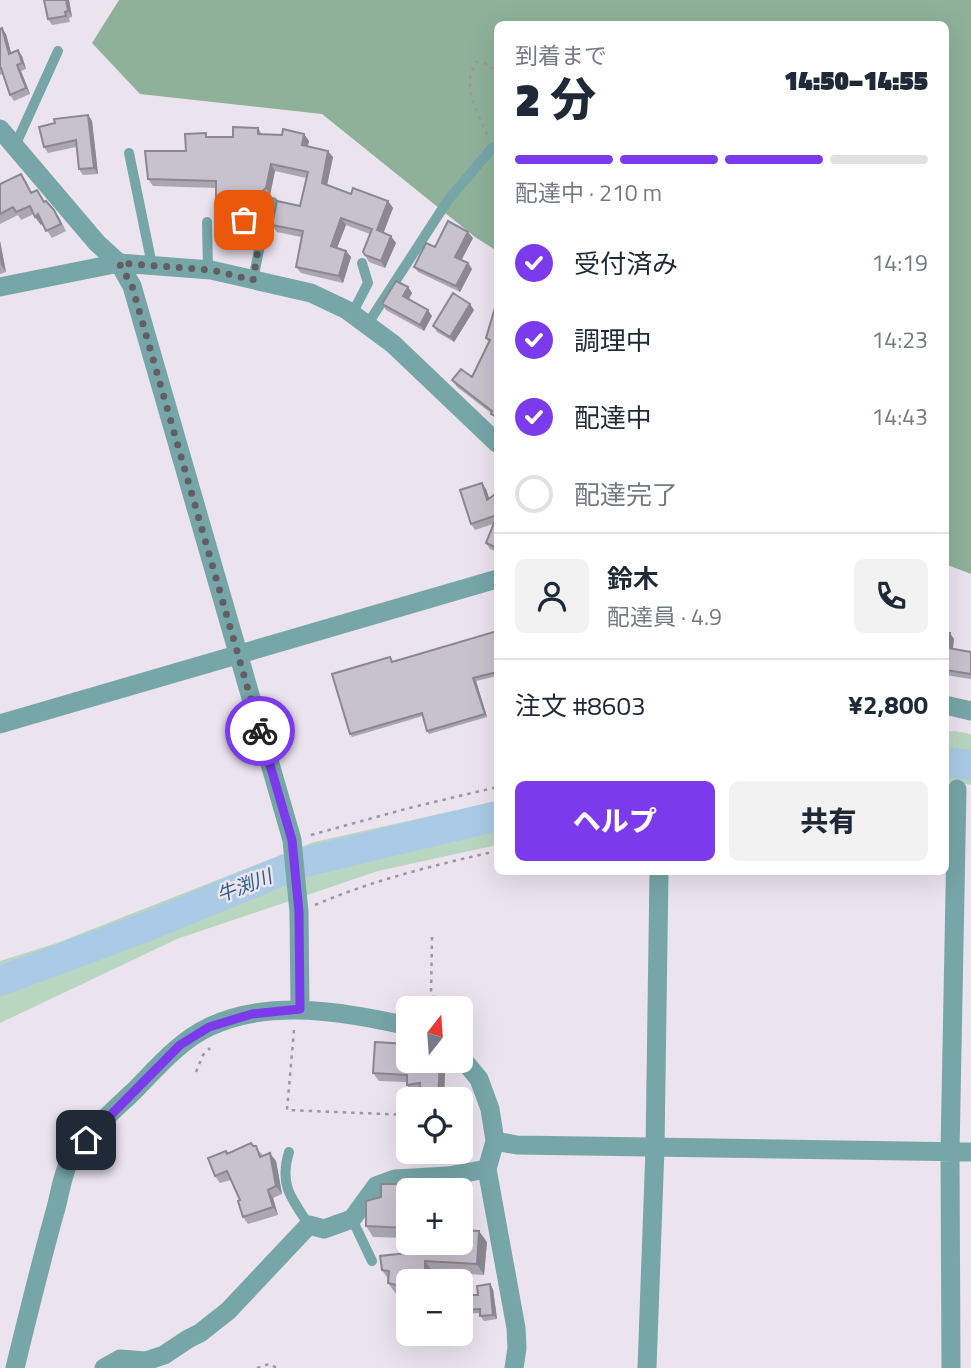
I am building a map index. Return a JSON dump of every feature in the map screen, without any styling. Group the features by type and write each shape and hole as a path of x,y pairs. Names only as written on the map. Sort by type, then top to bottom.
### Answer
{"street":[{"path":"0,129 97,243 119,263 132,286 293,844 299,908 298,1015"},
{"path":"0,287 119,263 208,270 312,293 360,319 393,344 494,440"},
{"path":"0,724 494,580"},
{"path":"949,706 971,711"},
{"path":"951,1368 950,1152 957,789"},
{"path":"648,1368 655,1149 659,875"},
{"path":"15,1368 70,1159 103,1121 180,1045 209,1027 252,1014 368,1017 396,1023"},
{"path":"473,1072 479,1079 490,1109 495,1142 487,1169 516,1328 517,1349 513,1368"},
{"path":"495,1142 655,1149 971,1152"},
{"path":"463,1178 487,1169"},
{"path":"104,1368 120,1359 146,1361 164,1355 200,1333 236,1302 309,1225 324,1229 352,1219 376,1186 396,1179"}],"lane":[{"path":"15,147 58,51"},
{"path":"360,319 448,200 492,148"},
{"path":"128,153 152,265"},
{"path":"253,280 258,250 273,202"},
{"path":"244,220 258,250"},
{"path":"207,222 208,270"},
{"path":"360,319 368,283 362,263"},
{"path":"289,1152 285,1165 287,1191 309,1225"},
{"path":"352,1219 372,1261"}],"path":[{"path":"492,148 471,96 468,75 476,62 489,64 494,70"},
{"path":"293,844 494,788"},
{"path":"299,908 427,867 494,852"},
{"path":"432,937 431,993 433,996"},
{"path":"298,1015 286,1110 396,1115"},
{"path":"196,1072 203,1055 216,1041"},
{"path":"257,1368 269,1364 277,1368"}],"green space":[{"path":"119,0 971,0 971,574 949,566 949,21 494,21 494,249 475,237 322,114 140,94 92,43"},
{"path":"949,732 971,734 971,785 949,782"},
{"path":"494,802 494,846 378,871 177,939 0,1023 0,961 57,943 314,842"}],"building":[{"path":"44,0 66,0 66,16 48,19"},
{"path":"2,28 9,54 18,50 22,63 17,65 26,88 10,95 0,68"},
{"path":"88,115 94,168 79,169 76,140 44,147 39,127 55,123 54,119"},
{"path":"233,127 258,128 258,134 282,135 283,129 304,134 302,145 328,151 322,183 351,194 353,188 388,201 377,230 391,236 381,261 363,252 372,229 341,218 331,246 346,251 339,276 296,267 303,231 272,225 277,201 300,206 308,172 271,164 266,188 261,192 258,203 230,197 230,206 216,206 216,181 148,179 145,151 186,151 185,134 206,133 206,137 233,137"},
{"path":"21,174 31,193 37,190 44,202 54,210 61,224 46,231 38,214 35,217 30,206 16,212 13,207 0,214 0,184"},
{"path":"448,221 468,232 455,257 468,263 456,286 414,267 426,243 435,247"},
{"path":"396,281 408,287 403,296 428,310 420,325 382,304"},
{"path":"453,293 470,304 450,337 433,326"},
{"path":"494,311 494,416 491,414 492,411 452,380 461,369 472,377 490,340 486,338"},
{"path":"482,483 487,500 494,495 494,516 471,524 460,490"},
{"path":"494,523 494,547 486,543"},
{"path":"494,632 494,673 473,678 485,714 427,731 422,713 350,734 332,674 390,657 392,662"},
{"path":"949,648 971,652 971,674 949,671"},
{"path":"375,1042 396,1043 396,1073 439,1073 439,1087 420,1087 420,1083 407,1085 407,1075 373,1073"},
{"path":"251,1143 256,1146 260,1157 270,1153 276,1186 268,1190 273,1207 243,1217 238,1201 240,1200 227,1171 215,1176 208,1158 226,1151 227,1154"},
{"path":"381,1184 396,1184 396,1227 366,1226 366,1201 381,1197"},
{"path":"473,1231 479,1231 477,1264 425,1261 425,1269 396,1269 396,1285 388,1283 389,1271 382,1270 380,1256 473,1255"},
{"path":"490,1284 493,1315 480,1316 480,1309 473,1309 473,1295 478,1295 477,1286"}],"waterway":[{"name":"牛渕川","path":"949,762 971,765"},
{"name":"牛渕川","path":"0,981 146,927 301,863 494,817"}],"way so far":[{"path":"244,220 258,250 253,280 211,270 119,263 132,286 260,731"}],"route":[{"path":"86,1140 180,1045 209,1027 252,1014 300,1009 299,912 292,840 260,731"}]}
